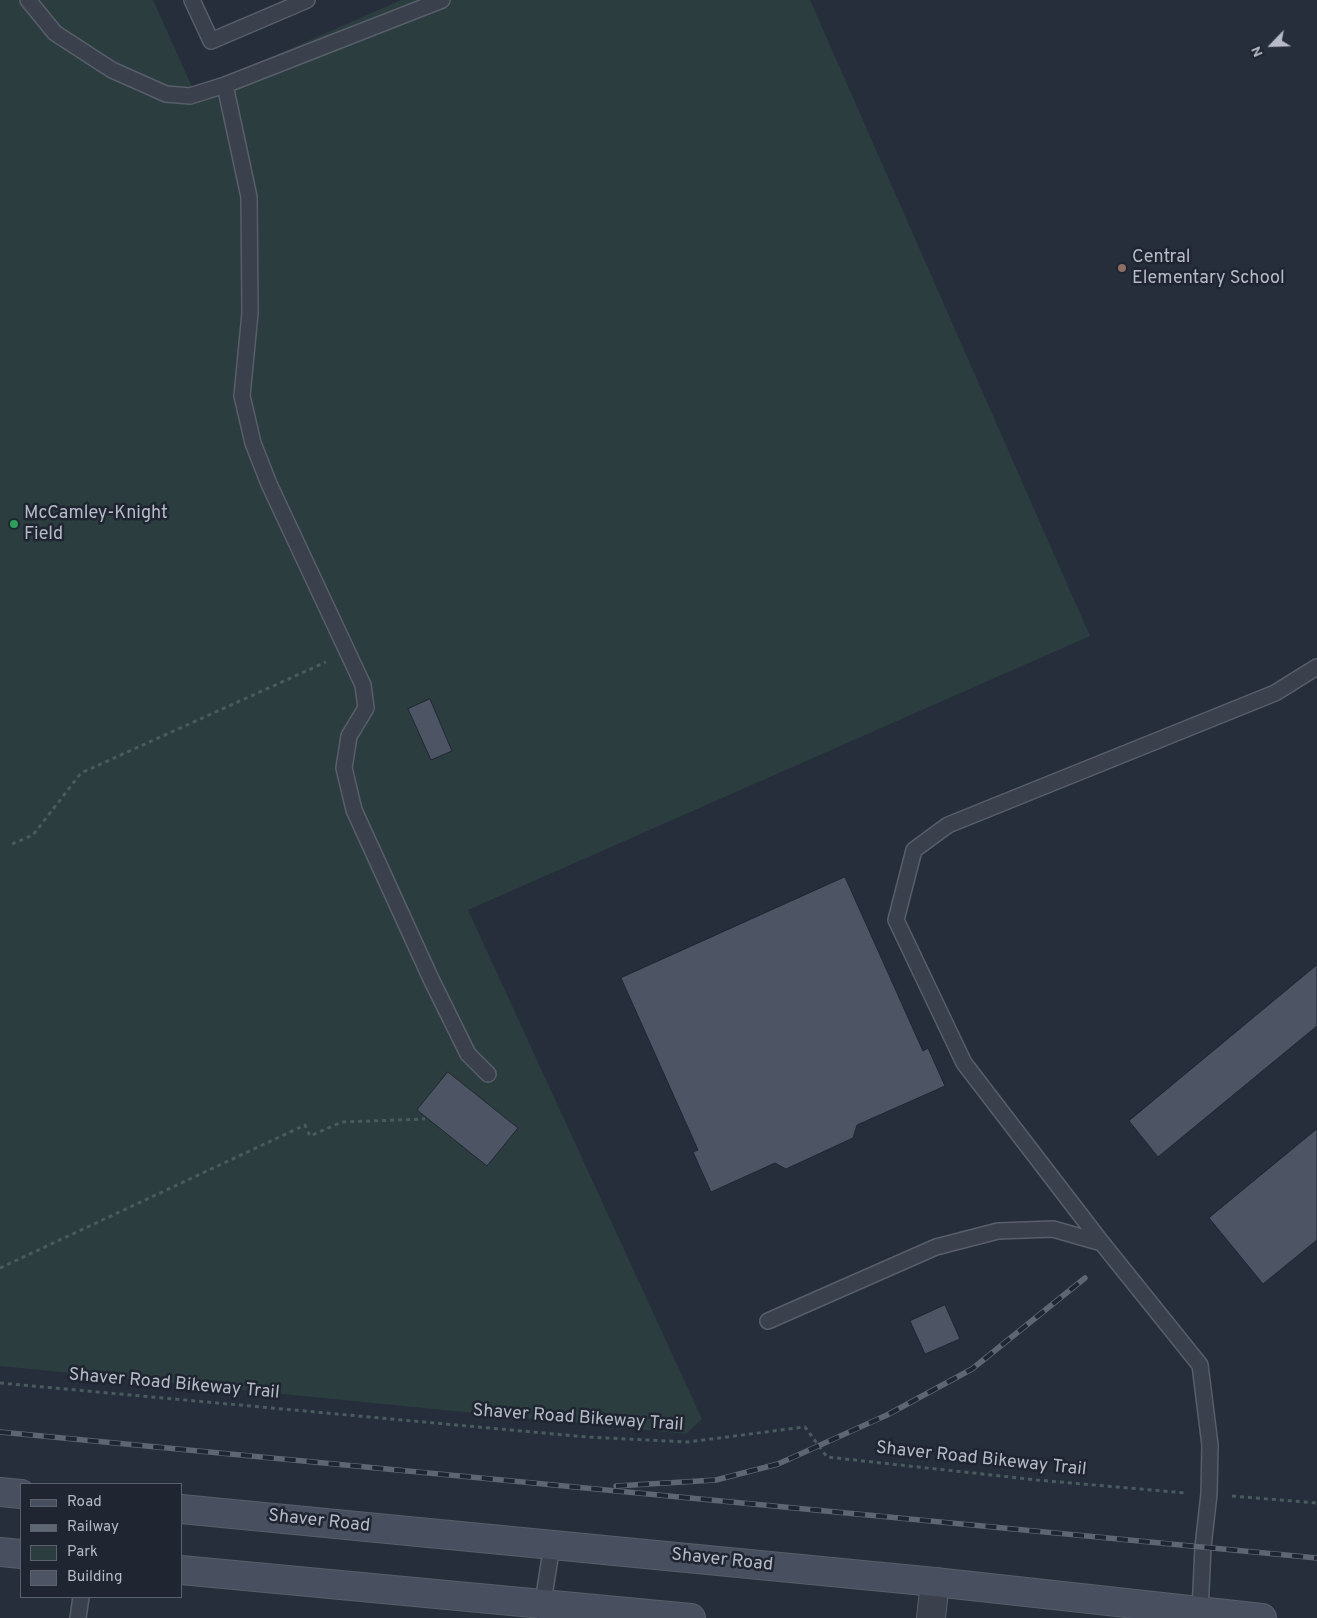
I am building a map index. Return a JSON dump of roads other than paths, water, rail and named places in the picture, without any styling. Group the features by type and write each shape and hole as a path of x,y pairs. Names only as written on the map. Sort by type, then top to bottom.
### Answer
{"main road":[{"path":"0,1492 20,1494"},
{"name":"Shaver Road","path":"182,1509 935,1582 1262,1618"},
{"path":"0,1552 20,1554"},
{"path":"182,1570 544,1610 691,1618"}],"street":[{"path":"932,1618 935,1582"}],"lane":[{"path":"28,0 55,33 112,70 166,94 190,96 225,85 442,0"},
{"path":"192,0 211,41 308,0"},
{"path":"225,85 249,196 250,313 242,396 253,443 269,484 363,685 366,708 349,736 344,768 354,810 431,979 468,1054 488,1074"},
{"path":"1200,1611 1203,1547 1209,1494 1210,1445 1200,1366 1102,1243 964,1063 896,920 914,850 948,824 1275,693 1317,667"},
{"path":"768,1321 936,1246 998,1231 1053,1229 1102,1243"},
{"path":"544,1610 552,1545"},
{"path":"78,1618 81,1598"}],"railway":[{"path":"616,1486 716,1480 778,1464 887,1415 972,1369 1085,1278"},
{"path":"0,1432 1317,1558"}],"place":[{"name":"Central Elementary School","path":"1122,268"},
{"name":"McCamley-Knight Field","path":"14,524"}]}
